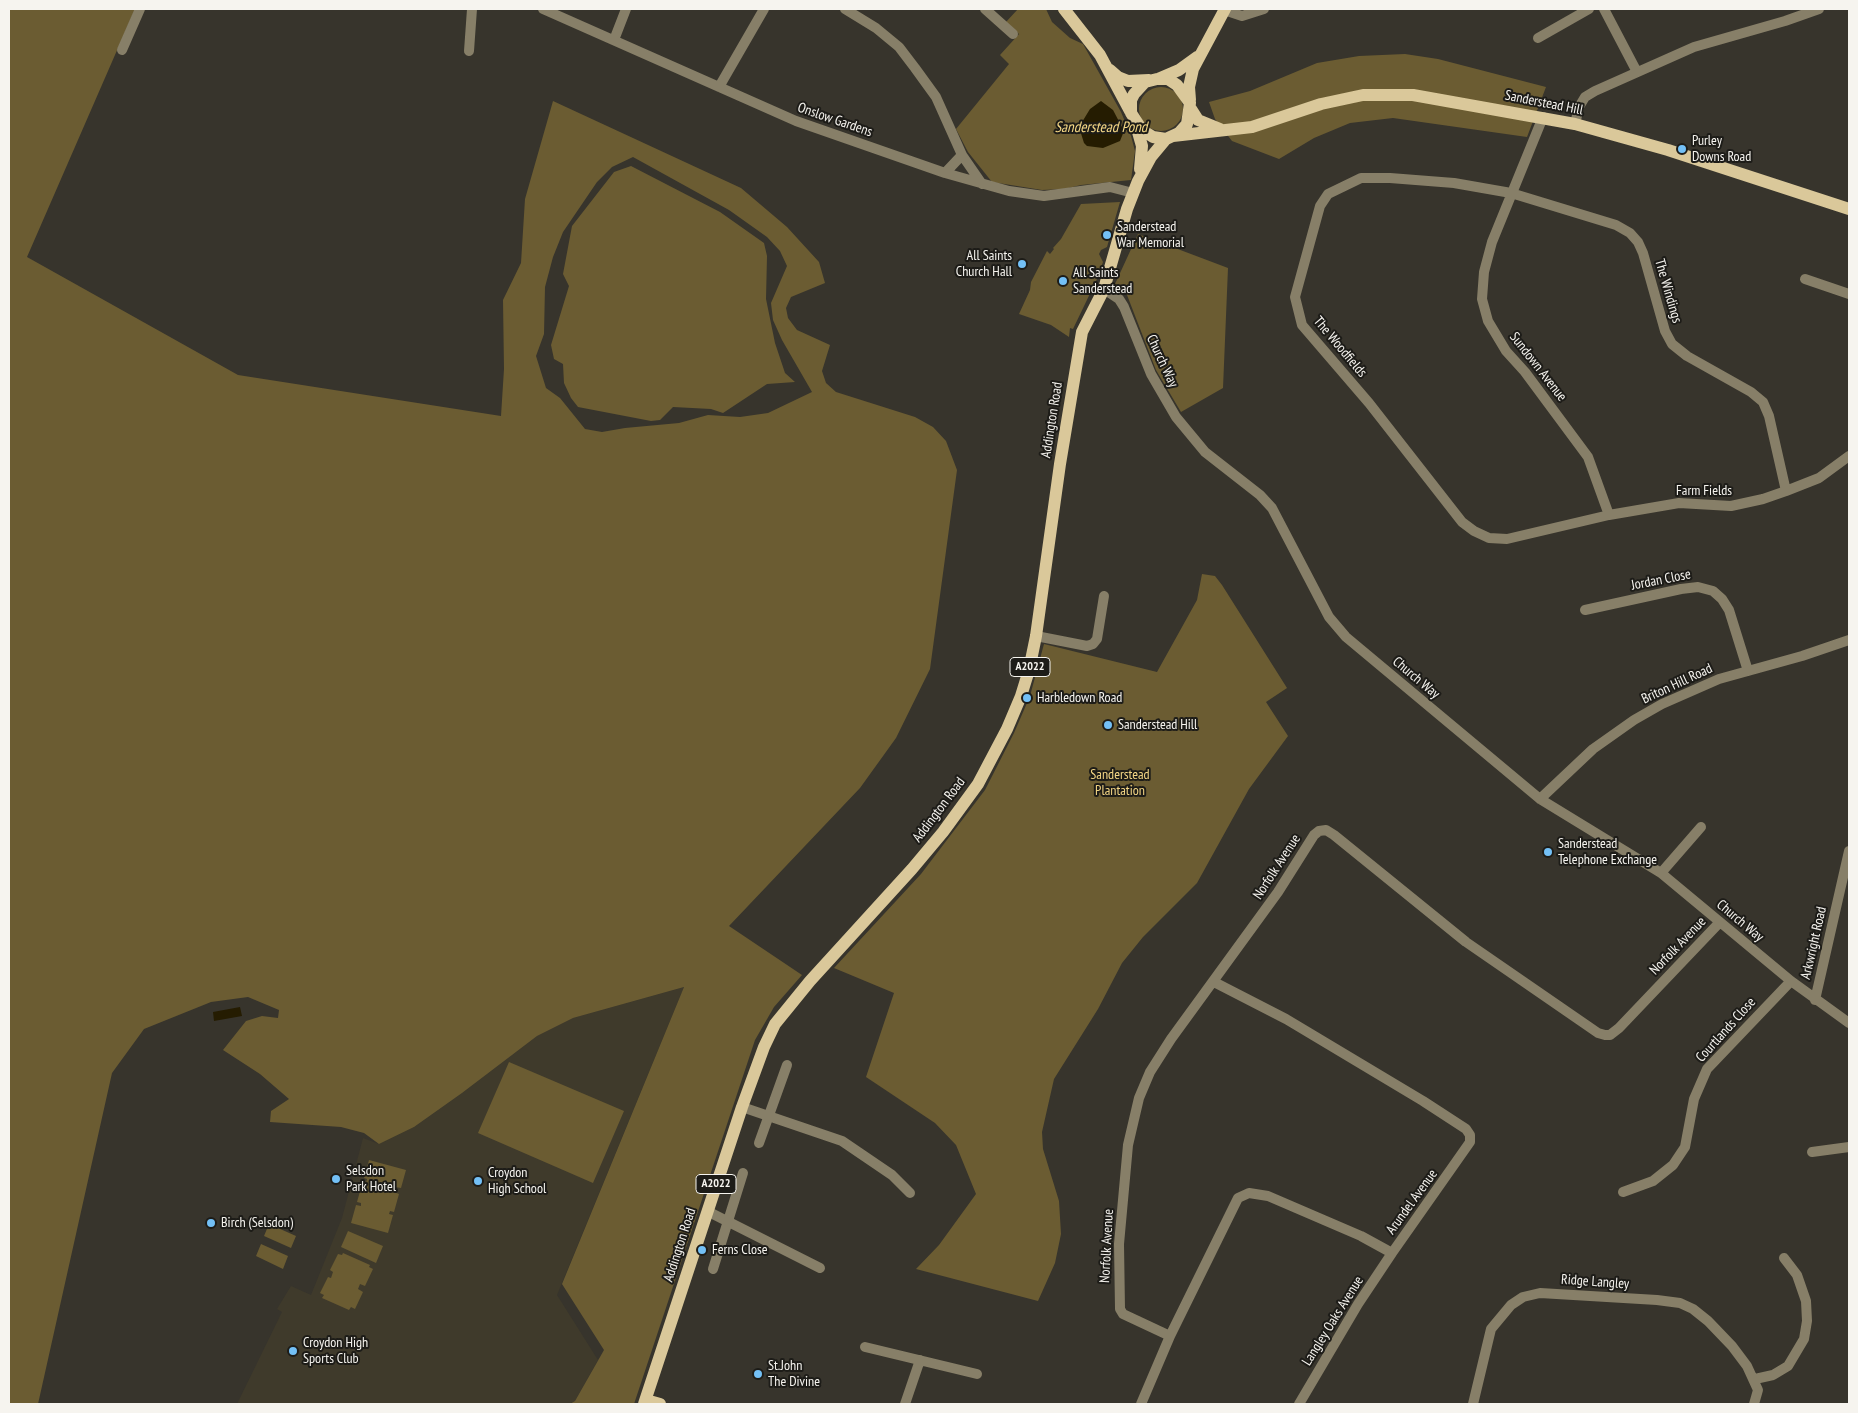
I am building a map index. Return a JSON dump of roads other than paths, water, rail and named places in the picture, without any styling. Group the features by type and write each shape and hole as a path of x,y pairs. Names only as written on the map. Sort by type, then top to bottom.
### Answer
{"main road":[{"path":"1064,9 1107,66 1133,116 1148,134 1170,138 1187,124 1190,106 1190,78 1199,55 1224,9"},
{"path":"1133,116 1134,94 1145,82 1179,70 1199,55"},
{"path":"1107,66 1124,80 1133,82 1168,79 1177,85 1190,106"},
{"name":"Sanderstead Hill","path":"1170,138 1190,133 1227,131 1252,127 1321,104 1363,95 1412,95 1575,124 1668,150 1849,209"},
{"name":"Sanderstead Hill","path":"1190,106 1198,120 1227,131"},
{"name":"A2022","path":"1133,116 1143,150 1135,187"},
{"name":"A2022","path":"1135,187 1151,157 1170,138"},
{"name":"Addington Road","path":"645,1402 706,1211 764,1047 775,1024 810,981 912,869 943,832 978,784 1007,729 1021,696 1036,636 1074,374 1082,332 1104,288 1135,187"},
{"path":"645,1402 660,1404"}],"street":[{"path":"122,50 140,9"},
{"path":"469,51 472,9"},
{"name":"Onslow Gardens","path":"543,9 796,122 945,173 982,184 1044,196 1110,186 1135,187"},
{"path":"614,40 626,9"},
{"path":"719,87 764,9"},
{"path":"845,9 876,28 904,54 936,96 962,155 982,184"},
{"path":"985,9 1012,34"},
{"path":"1224,9 1242,16 1264,9"},
{"path":"1538,38 1589,9"},
{"path":"1604,9 1637,72"},
{"path":"1575,124 1579,107 1585,97 1637,72 1694,47 1785,21 1819,9"},
{"name":"Sundown Avenue","path":"1543,117 1512,193 1484,272 1482,299 1488,321 1506,351 1525,372 1588,457 1609,515"},
{"path":"945,173 962,155"},
{"name":"The Woodfields","path":"1512,193 1454,183 1390,178 1361,178 1328,194 1320,206 1295,297 1298,312 1310,336 1369,403 1462,522 1474,531 1489,538 1507,539 1609,515"},
{"name":"The Windings","path":"1512,193 1616,225 1630,233 1638,242 1643,253 1665,331 1672,344 1687,356 1751,392 1763,402 1770,416 1786,491"},
{"path":"1805,279 1849,294"},
{"name":"Church Way","path":"1104,288 1119,299 1151,374 1176,417 1205,452 1260,494 1272,508 1329,617 1346,637 1540,799 1661,873 1815,1000"},
{"name":"Farm Fields","path":"1609,515 1679,503 1731,506 1786,491 1819,478 1849,456"},
{"name":"Jordan Close","path":"1585,610 1698,586 1713,591 1729,610 1748,671"},
{"path":"1036,636 1087,646 1093,644 1097,638 1104,596"},
{"name":"Briton Hill Road","path":"1540,799 1593,749 1634,720 1691,690 1849,640"},
{"path":"1661,873 1701,827"},
{"name":"Norfolk Avenue","path":"1170,1336 1122,1314 1120,1310 1119,1244 1128,1145 1139,1098 1150,1072 1319,831 1326,830 1466,942 1519,980 1598,1033 1605,1035 1619,1028 1720,922"},
{"name":"Arkwright Road","path":"1849,851 1815,1000 1849,1023"},
{"name":"Courtlands Close","path":"1624,1192 1653,1181 1673,1165 1684,1147 1694,1098 1707,1069 1791,981"},
{"name":"Arundel Avenue","path":"1141,1404 1170,1336 1238,1198 1249,1193 1268,1196 1362,1236 1392,1254 1468,1148 1470,1135 1466,1129 1336,1048 1214,982"},
{"path":"759,1143 787,1065"},
{"path":"742,1107 769,1114 842,1140 892,1174 910,1193"},
{"path":"1812,1152 1849,1147"},
{"path":"713,1269 743,1173"},
{"path":"706,1211 820,1268"},
{"name":"Langley Oaks Avenue","path":"1299,1404 1358,1304 1392,1254"},
{"path":"1754,1404 1758,1390 1755,1379 1772,1375 1788,1366 1804,1339 1807,1321 1806,1301 1797,1275 1784,1258"},
{"name":"Ridge Langley","path":"1473,1404 1491,1329 1510,1305 1523,1297 1540,1293 1582,1294 1680,1303 1693,1309 1708,1321 1732,1346 1755,1379"},
{"path":"865,1347 977,1374"},
{"path":"905,1404 920,1360"}],"water":[{"name":"Sanderstead Pond","path":"1101,101 1113,110 1124,131 1120,141 1103,148 1087,146 1084,143 1079,127 1090,109"},
{"path":"240,1007 242,1016 214,1021 213,1012"}],"place":[{"name":"Purley Downs Road","path":"1682,149"},
{"name":"Sanderstead War Memorial","path":"1107,235"},
{"name":"All Saints Church Hall","path":"1022,264"},
{"name":"All Saints Sanderstead","path":"1063,281"},
{"name":"Harbledown Road","path":"1027,698"},
{"name":"Sanderstead Hill","path":"1108,725"},
{"name":"Sanderstead Telephone Exchange","path":"1548,852"},
{"name":"Selsdon Park Hotel","path":"336,1179"},
{"name":"Croydon High School","path":"478,1181"},
{"name":"Birch (Selsdon)","path":"211,1223"},
{"name":"Ferns Close","path":"702,1250"},
{"name":"Croydon High Sports Club","path":"293,1351"},
{"name":"St.John The Divine","path":"758,1374"}],"park label":[{"name":"Sanderstead Plantation","path":"1120,784"}]}
